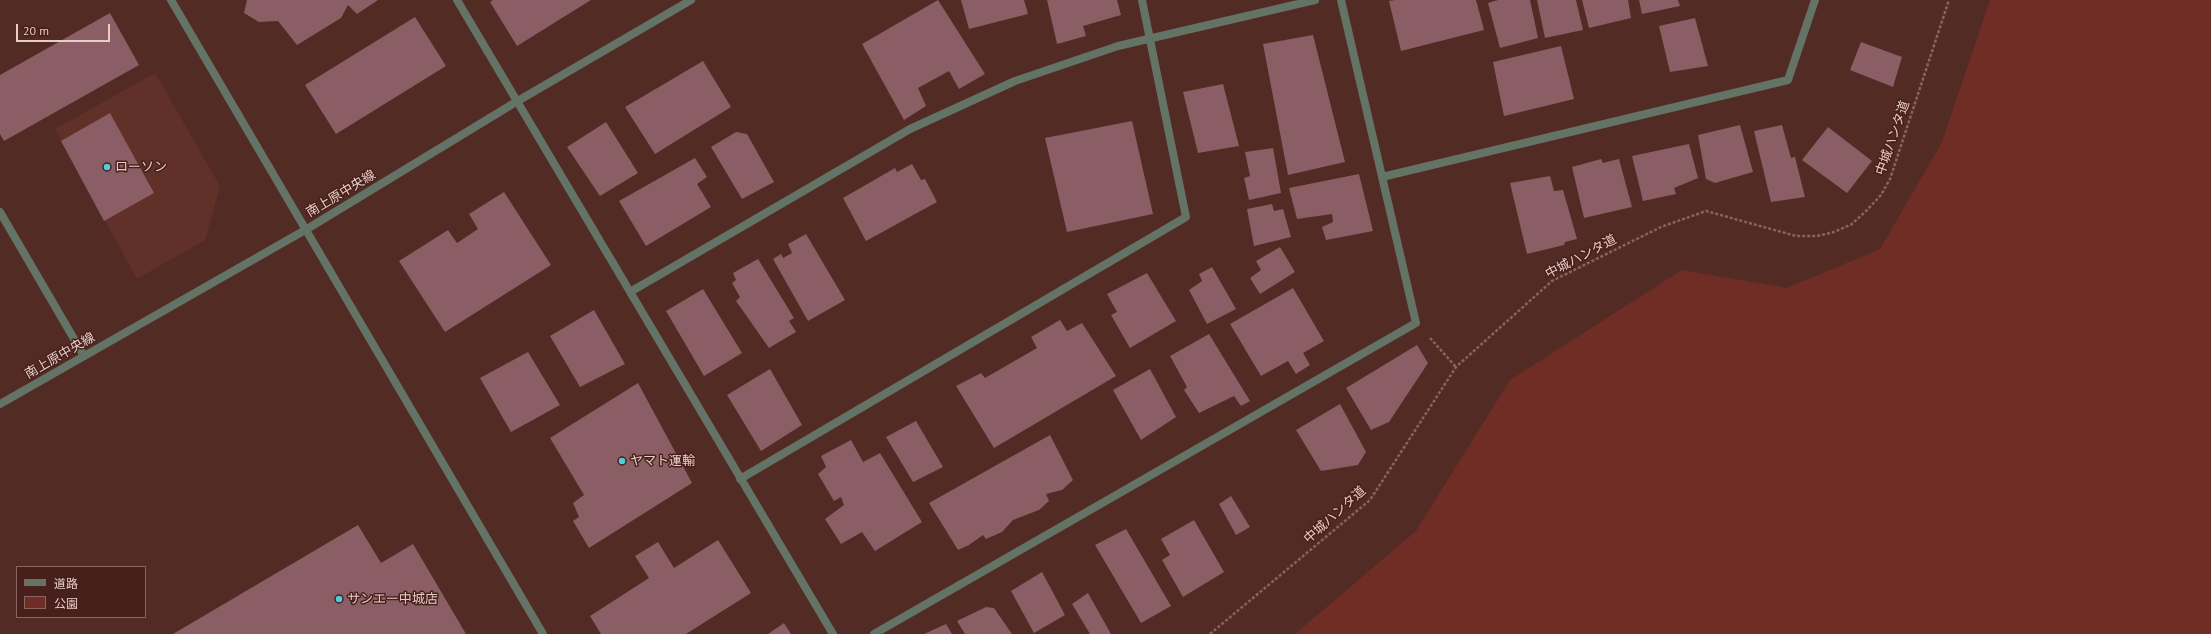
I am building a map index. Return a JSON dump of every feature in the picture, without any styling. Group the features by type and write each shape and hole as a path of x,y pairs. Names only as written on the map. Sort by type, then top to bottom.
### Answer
{"street":[{"path":"171,0 544,634"},
{"path":"457,0 516,102 833,634"},
{"name":"南上原中央線","path":"0,404 307,229 516,102 691,0"},
{"path":"740,479 1186,217 1151,38 1142,0"},
{"path":"630,292 910,129 1015,81 1118,46 1315,0"},
{"path":"874,634 1416,323 1341,0"},
{"path":"1382,177 1788,80 1815,0"},
{"path":"0,212 84,356"}],"path":[{"name":"中城ハンタ道","path":"1210,634 1370,500 1456,367 1552,281 1662,227 1706,211 1796,236 1817,236 1852,224 1880,195 1890,179 1949,0"},
{"path":"1416,323 1456,367"}],"shaded area":[{"path":"155,73 220,186 205,240 137,279 55,129"}],"green space":[{"path":"1990,0 2211,0 2211,634 1295,634 1416,531 1510,380 1682,270 1787,288 1880,249 1942,142"}],"building":[{"path":"247,0 378,0 357,14 348,5 341,18 297,45 278,21 259,22 244,13"},
{"path":"493,0 591,0 517,46 490,2"},
{"path":"938,0 985,74 959,89 949,71 918,88 926,106 904,120 862,44"},
{"path":"961,0 1024,0 1028,14 969,29"},
{"path":"1047,0 1117,0 1121,15 1083,26 1086,36 1057,44"},
{"path":"1476,0 1484,30 1401,51 1389,1"},
{"path":"1498,0 1530,0 1538,38 1500,48 1488,3"},
{"path":"1537,0 1576,0 1583,30 1545,38"},
{"path":"1582,0 1628,0 1631,18 1589,28"},
{"path":"1639,0 1678,0 1680,6 1642,14"},
{"path":"110,13 139,65 4,141 0,134 0,75"},
{"path":"415,17 446,66 336,134 305,85"},
{"path":"1695,18 1708,66 1670,72 1659,26"},
{"path":"1313,35 1345,162 1288,175 1263,44"},
{"path":"1861,42 1902,57 1893,87 1850,70"},
{"path":"1561,46 1574,99 1504,116 1493,62"},
{"path":"703,61 731,107 655,154 625,107"},
{"path":"1223,84 1239,146 1198,153 1183,92"},
{"name":"ローソン","path":"110,113 154,193 104,221 61,141"},
{"path":"1132,121 1153,214 1067,232 1045,138"},
{"path":"606,122 638,173 600,196 567,147"},
{"path":"1740,125 1753,172 1715,183 1706,179 1698,135"},
{"path":"1782,125 1791,158 1795,157 1805,197 1771,202 1754,131"},
{"path":"1828,127 1872,161 1847,193 1802,160"},
{"path":"736,132 747,134 774,182 742,199 711,147"},
{"path":"1689,144 1698,178 1674,188 1676,194 1643,201 1632,156"},
{"path":"1273,148 1281,193 1249,200 1244,178 1250,176 1245,152"},
{"path":"695,158 707,177 697,184 711,207 646,246 619,201"},
{"path":"1601,159 1603,163 1619,159 1632,207 1584,218 1572,167"},
{"path":"912,164 921,180 925,179 937,202 866,241 843,198 895,168 897,172"},
{"path":"1359,174 1373,231 1326,240 1322,227 1333,222 1332,214 1297,219 1289,188"},
{"path":"1550,176 1554,191 1563,190 1577,239 1565,242 1564,245 1527,254 1510,183"},
{"path":"504,192 551,265 445,332 399,261 448,230 457,243 478,229 469,214"},
{"path":"1272,204 1274,211 1283,209 1291,237 1254,246 1247,209"},
{"path":"806,234 845,300 808,321 773,259 781,254 783,258 792,253 788,244"},
{"path":"1280,247 1295,272 1260,294 1250,278 1261,270 1256,261"},
{"path":"758,259 794,318 789,321 796,332 769,348 736,301 740,297 732,283 736,280 733,273"},
{"path":"1212,267 1236,309 1207,324 1189,290 1202,281 1199,274"},
{"path":"1147,273 1176,321 1130,348 1111,315 1117,312 1107,294"},
{"path":"1293,288 1324,341 1303,353 1310,365 1296,374 1288,361 1261,376 1230,324"},
{"path":"703,289 742,353 704,376 666,311"},
{"path":"594,310 625,364 580,387 550,336"},
{"path":"1060,320 1067,331 1082,323 1116,376 994,448 956,386 981,373 985,378 1037,348 1031,337"},
{"path":"1209,334 1250,401 1241,406 1234,396 1199,413 1184,390 1187,387 1170,356"},
{"path":"1417,345 1428,363 1389,422 1371,430 1346,388"},
{"path":"528,352 560,405 511,432 480,378"},
{"path":"770,369 802,425 761,451 727,395"},
{"path":"1150,369 1176,417 1141,440 1113,390"},
{"name":"ヤマト運輸","path":"638,383 692,483 589,548 573,521 579,517 573,503 584,495 550,438"},
{"path":"1340,404 1366,452 1358,465 1321,471 1296,430"},
{"path":"916,421 943,467 913,482 886,437"},
{"path":"1050,435 1073,480 1062,490 1046,494 1049,501 1039,510 1013,520 1002,532 986,539 983,535 969,545 958,550 929,503"},
{"path":"851,440 863,462 880,453 922,522 875,551 862,532 841,544 825,519 844,505 841,497 834,501 818,474 826,467 821,456"},
{"path":"1231,496 1250,527 1236,535 1219,504"},
{"path":"1194,520 1224,572 1183,597 1162,560 1170,555 1161,539"},
{"name":"サンエー中城店","path":"358,525 381,563 413,544 466,634 173,634"},
{"path":"1126,529 1171,606 1141,623 1095,545"},
{"path":"718,540 751,593 686,634 601,634 590,616 649,578 635,556 658,542 674,568"},
{"path":"1042,572 1065,615 1034,633 1011,591"},
{"path":"1088,593 1111,634 1090,634 1072,604"},
{"path":"986,607 994,608 1012,634 965,634 957,621"},
{"path":"784,623 791,634 768,634"},
{"path":"946,624 952,634 924,634"}],"place":[{"name":"ローソン","path":"107,167"},
{"name":"ヤマト運輸","path":"622,461"},
{"name":"サンエー中城店","path":"339,599"}]}
